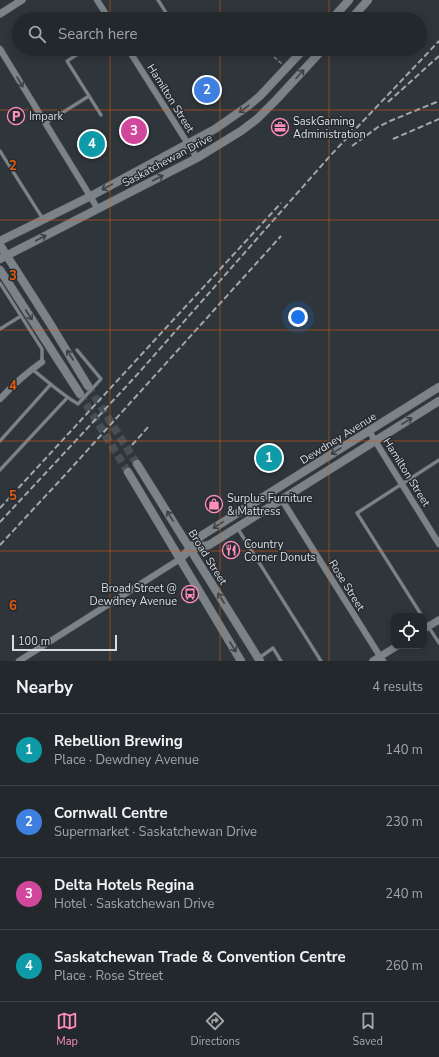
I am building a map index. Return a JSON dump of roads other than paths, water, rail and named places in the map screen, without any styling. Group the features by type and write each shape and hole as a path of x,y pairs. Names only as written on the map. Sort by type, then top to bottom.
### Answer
{"main road":[{"path":"338,12 349,0"},
{"path":"357,12 368,0"},
{"name":"Saskatchewan Drive","path":"0,241 91,196 215,129 248,106 264,92 297,56"},
{"name":"Saskatchewan Drive","path":"3,257 197,158 241,131 277,99 317,56"},
{"path":"0,245 3,257 51,325 88,386"},
{"path":"0,270 80,394"},
{"name":"Dewdney Avenue","path":"180,559 201,536 439,387"},
{"name":"Dewdney Avenue","path":"190,549 209,545 439,401"},
{"name":"Broad Street","path":"137,464 259,659"},
{"path":"128,472 241,661"}],"street":[{"path":"0,14 22,0"},
{"path":"97,0 105,12"},
{"path":"0,49 98,209"},
{"name":"Hamilton Street","path":"132,56 197,158"},
{"path":"0,400 10,388 42,362"},
{"name":"Hamilton Street","path":"369,431 439,544"},
{"name":"Rose Street","path":"282,500 381,659"},
{"name":"Dewdney Avenue","path":"19,661 180,559"},
{"path":"427,627 439,620"},
{"path":"373,661 381,659 393,649"}],"lane":[{"path":"158,0 166,12"},
{"path":"75,56 67,61 101,115"},
{"path":"46,124 89,96"},
{"path":"0,151 43,219"},
{"path":"0,283 42,350 42,362"},
{"path":"0,329 21,316"},
{"path":"32,369 67,398 78,404 101,379 77,350"},
{"path":"0,441 51,384"},
{"path":"0,470 67,398"},
{"path":"420,613 357,513 439,460"},
{"path":"0,462 4,466"},
{"path":"237,528 321,661"},
{"path":"427,629 439,644"},
{"path":"259,659 273,648 281,661"}],"tunnel":[{"path":"88,386 137,464"},
{"path":"80,394 128,472"}],"railway":[{"path":"427,54 439,41"},
{"path":"0,522 135,377 330,156 425,56"},
{"path":"388,102 439,56"},
{"path":"352,146 378,127 439,101"},
{"path":"393,139 439,119"},
{"path":"0,508 281,203"},
{"path":"0,545 281,236"},
{"path":"132,445 149,426"}],"place":[{"name":"Cornwall Centre","path":"207,90"},
{"name":"Impark","path":"16,116"},
{"name":"SaskGaming Administration","path":"280,127"},
{"name":"Delta Hotels Regina","path":"134,131"},
{"name":"Saskatchewan Trade & Convention Centre","path":"92,144"},
{"name":"Rebellion Brewing","path":"269,458"},
{"name":"Surplus Furniture & Mattress","path":"214,504"},
{"name":"Country Corner Donuts","path":"231,550"},
{"name":"Broad Street @ Dewdney Avenue","path":"190,594"}]}
